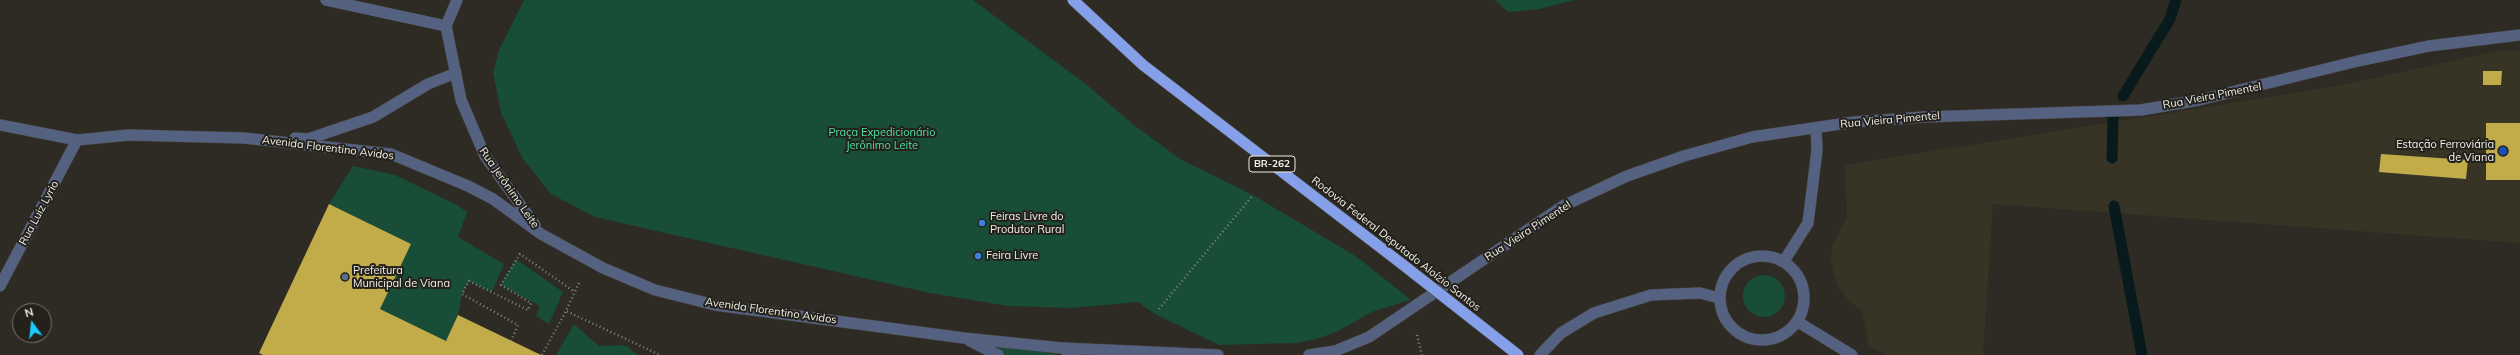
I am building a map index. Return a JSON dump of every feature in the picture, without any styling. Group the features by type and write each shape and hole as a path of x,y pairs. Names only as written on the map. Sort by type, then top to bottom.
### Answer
{"highway":[{"name":"Rodovia Federal Deputado Aloízio Santos","path":"1073,0 1142,65 1402,264 1518,355"}],"street":[{"path":"326,0 446,26 457,0"},
{"name":"Rua Jerônimo Leite","path":"446,26 461,100 485,156 541,234"},
{"name":"Rua Vieira Pimentel","path":"1309,355 1334,351 1369,337 1563,206 1627,176 1684,156 1752,137 1924,116 2141,110 2198,100 2358,61 2429,46 2520,35"},
{"path":"244,138 308,139 373,117 428,84 456,73"},
{"name":"Avenida Florentino Avidos","path":"0,125 77,140 129,135 244,138 391,154 468,186 493,199 541,234 590,260 655,290 715,305 964,338 1062,348 1159,354 1218,355"},
{"path":"1784,261 1808,223 1817,150 1816,128"},
{"name":"Rua Luiz Lyrio","path":"0,286 77,140"},
{"path":"1758,256 1784,261 1795,270 1803,286 1804,305 1798,322 1784,335 1770,340 1756,341 1737,333 1725,320 1719,298 1723,280 1736,265 1758,256"},
{"path":"1540,355 1561,333 1594,313 1651,296 1700,293 1719,298"},
{"path":"1798,322 1852,355"},
{"path":"964,338 998,355"},
{"path":"1062,348 1074,355"}],"path":[{"path":"1159,309 1253,195"},
{"path":"511,341 518,325 462,294 469,281 528,310 532,303 501,285 520,254 575,292"},
{"path":"542,355 566,311 590,260"},
{"path":"566,311 660,355"}],"shaded area":[{"path":"2498,51 2520,51 2520,243 1993,204 1983,355 1885,355 1869,346 1862,311 1849,301 1839,288 1833,272 1831,258 1833,244 1847,218 1845,165 2332,87"}],"green space":[{"name":"Praça Expedicionário Jerônimo Leite","path":"524,0 973,0 1087,85 1134,125 1180,159 1253,195 1357,257 1411,300 1374,311 1336,332 1317,339 1295,343 1219,345 1155,314 1138,302 1072,308 1008,306 930,293 595,217 551,194 523,159 501,113 493,72 499,50"},
{"path":"1495,0 1575,0 1539,9 1508,12"},
{"path":"353,166 395,175 457,205 467,212 458,237 504,264 492,292 469,281 462,294 458,315 446,341 380,309 411,244 329,204"},
{"path":"516,259 563,292 549,324 536,316 540,306 501,285"},
{"path":"1764,275 1779,281 1785,296 1779,311 1764,317 1749,311 1743,296 1749,281"},
{"path":"574,324 599,346 627,346 637,355 556,355"},
{"path":"971,342 1062,348 1056,355 998,355"}],"building":[{"path":"2483,71 2502,71 2501,85 2483,85"},
{"name":"Estação Ferroviária de Viana","path":"2486,123 2520,123 2520,180 2486,180"},
{"path":"2381,154 2468,160 2466,179 2379,172"},
{"name":"Prefeitura Municipal de Viana","path":"329,204 411,244 380,309 446,341 458,315 541,355 263,355 259,353"}],"waterway":[{"path":"2123,96 2170,19 2176,0"},
{"path":"2112,158 2113,118"},
{"path":"2114,206 2142,355"}],"place":[{"name":"Estação Ferroviária de Viana","path":"2503,151"},
{"name":"Feiras Livre do Produtor Rural","path":"982,223"},
{"name":"Feira Livre","path":"978,256"},
{"name":"Prefeitura Municipal de Viana","path":"345,277"}]}
